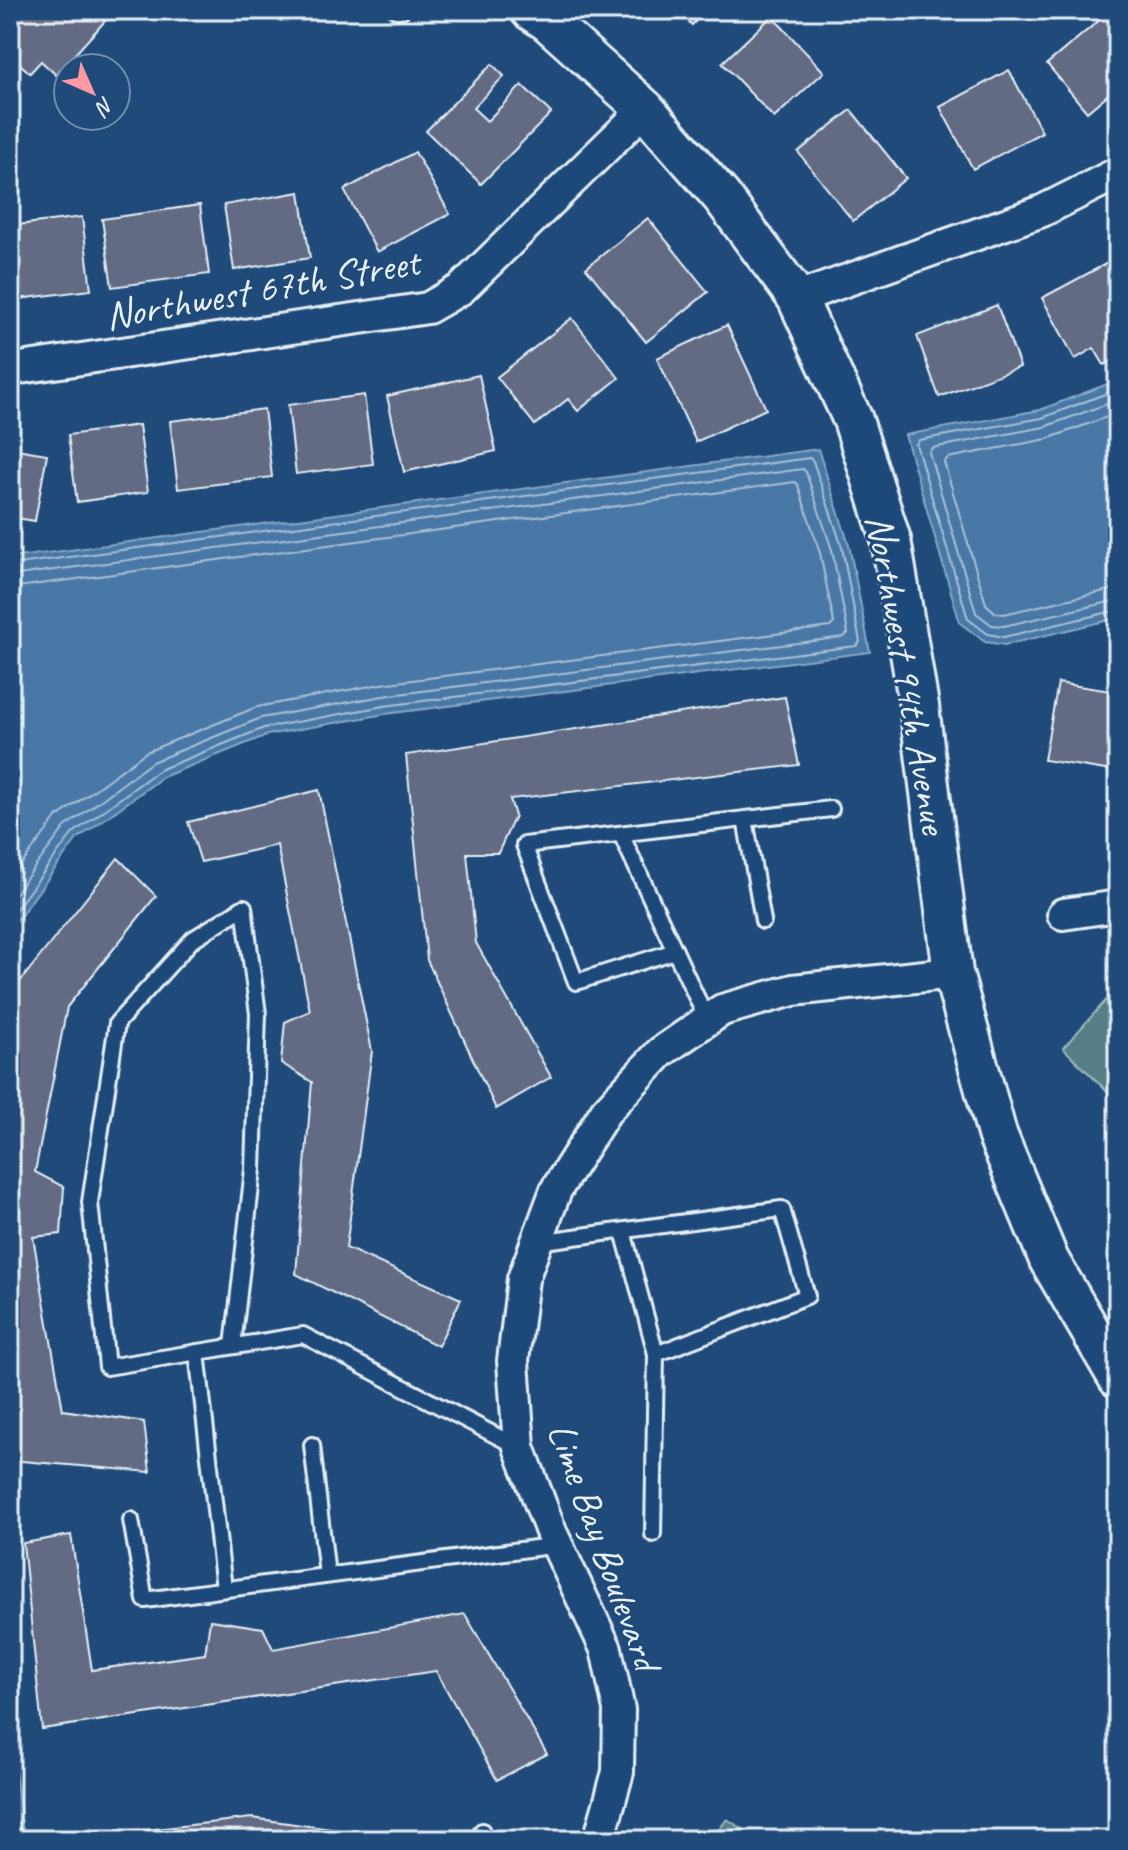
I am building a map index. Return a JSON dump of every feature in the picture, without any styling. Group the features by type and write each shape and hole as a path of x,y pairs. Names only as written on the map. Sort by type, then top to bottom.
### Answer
{"street":[{"name":"Northwest 94th Avenue","path":"530,10 547,21 645,109 722,197 797,298 853,420 891,540 919,706 953,973 997,1134 1049,1260 1118,1378"},
{"name":"Northwest 67th Street","path":"10,365 20,368 428,308 461,289 645,109"},
{"path":"797,298 1042,211 1118,173"},
{"path":"1063,914 1118,906"},
{"name":"Lime Bay Boulevard","path":"599,1840 618,1772 619,1710 606,1649 558,1545 519,1447 513,1361 523,1279 556,1190 606,1111 661,1052 722,1010 793,990 953,973"}],"lane":[{"path":"675,951 576,982 524,845 831,809"},
{"path":"745,819 763,921"},
{"path":"621,834 707,1020"},
{"path":"233,1346 253,1169 258,1014 244,907 193,939 117,1023 90,1202 107,1367 303,1335 519,1447"},
{"path":"537,1242 782,1209 807,1296 656,1354"},
{"path":"623,1231 656,1354 653,1534"},
{"path":"197,1352 224,1589"},
{"path":"312,1445 327,1575"},
{"path":"131,1520 145,1600 558,1545"}],"green space":[{"path":"1118,987 1118,1102 1063,1048"},
{"path":"727,1819 760,1840 711,1840"}],"water":[{"path":"1118,380 1118,618 1005,645 985,642 960,623 905,435 1040,410"},
{"path":"818,449 849,545 870,652 385,714 267,735 163,777 77,839 10,930 10,558"},
{"path":"10,1731 24,1840 10,1840"}],"building":[{"path":"10,10 115,10 77,52 52,52 52,71 41,61 30,73 10,55"},
{"path":"676,10 706,10 692,25"},
{"path":"1108,13 1118,25 1118,86 1087,112 1047,64"},
{"path":"772,16 824,72 774,118 722,63"},
{"path":"492,64 504,76 473,108 487,121 522,85 551,113 481,184 426,131"},
{"path":"1009,70 1042,132 973,169 940,107"},
{"path":"851,110 906,178 853,221 798,152"},
{"path":"415,152 450,214 377,252 344,190"},
{"path":"300,192 310,258 234,270 224,205"},
{"path":"200,205 209,274 112,287 102,219"},
{"path":"82,217 91,290 10,300 10,226"},
{"path":"648,218 708,292 646,342 586,268"},
{"path":"1111,261 1118,274 1118,357 1104,365 1094,348 1075,359 1042,298"},
{"path":"997,305 1020,367 939,397 917,336"},
{"path":"572,318 619,378 578,411 568,399 535,425 497,377"},
{"path":"727,325 766,409 696,442 657,358"},
{"path":"479,375 496,451 404,472 387,396"},
{"path":"364,395 373,464 296,474 288,405"},
{"path":"264,409 272,477 178,489 170,421"},
{"path":"139,425 148,492 77,502 68,435"},
{"path":"10,448 47,454 35,521 10,517"},
{"path":"1058,683 1118,692 1118,772 1044,760"},
{"path":"785,697 799,765 510,799 515,816 498,853 467,853 476,943 551,1077 496,1109 427,960 406,755"},
{"path":"319,790 372,1051 346,1248 461,1299 438,1346 296,1274 312,1082 281,1063 285,1022 310,1011 277,845 201,862 188,822"},
{"path":"118,858 156,896 67,1007 35,1172 64,1187 61,1234 33,1237 63,1410 144,1422 150,1472 10,1460 11,993"},
{"path":"71,1535 92,1670 205,1654 210,1620 263,1628 273,1649 465,1614 547,1754 497,1780 436,1671 42,1729 23,1543"},
{"path":"252,1818 409,1840 68,1839"}]}
